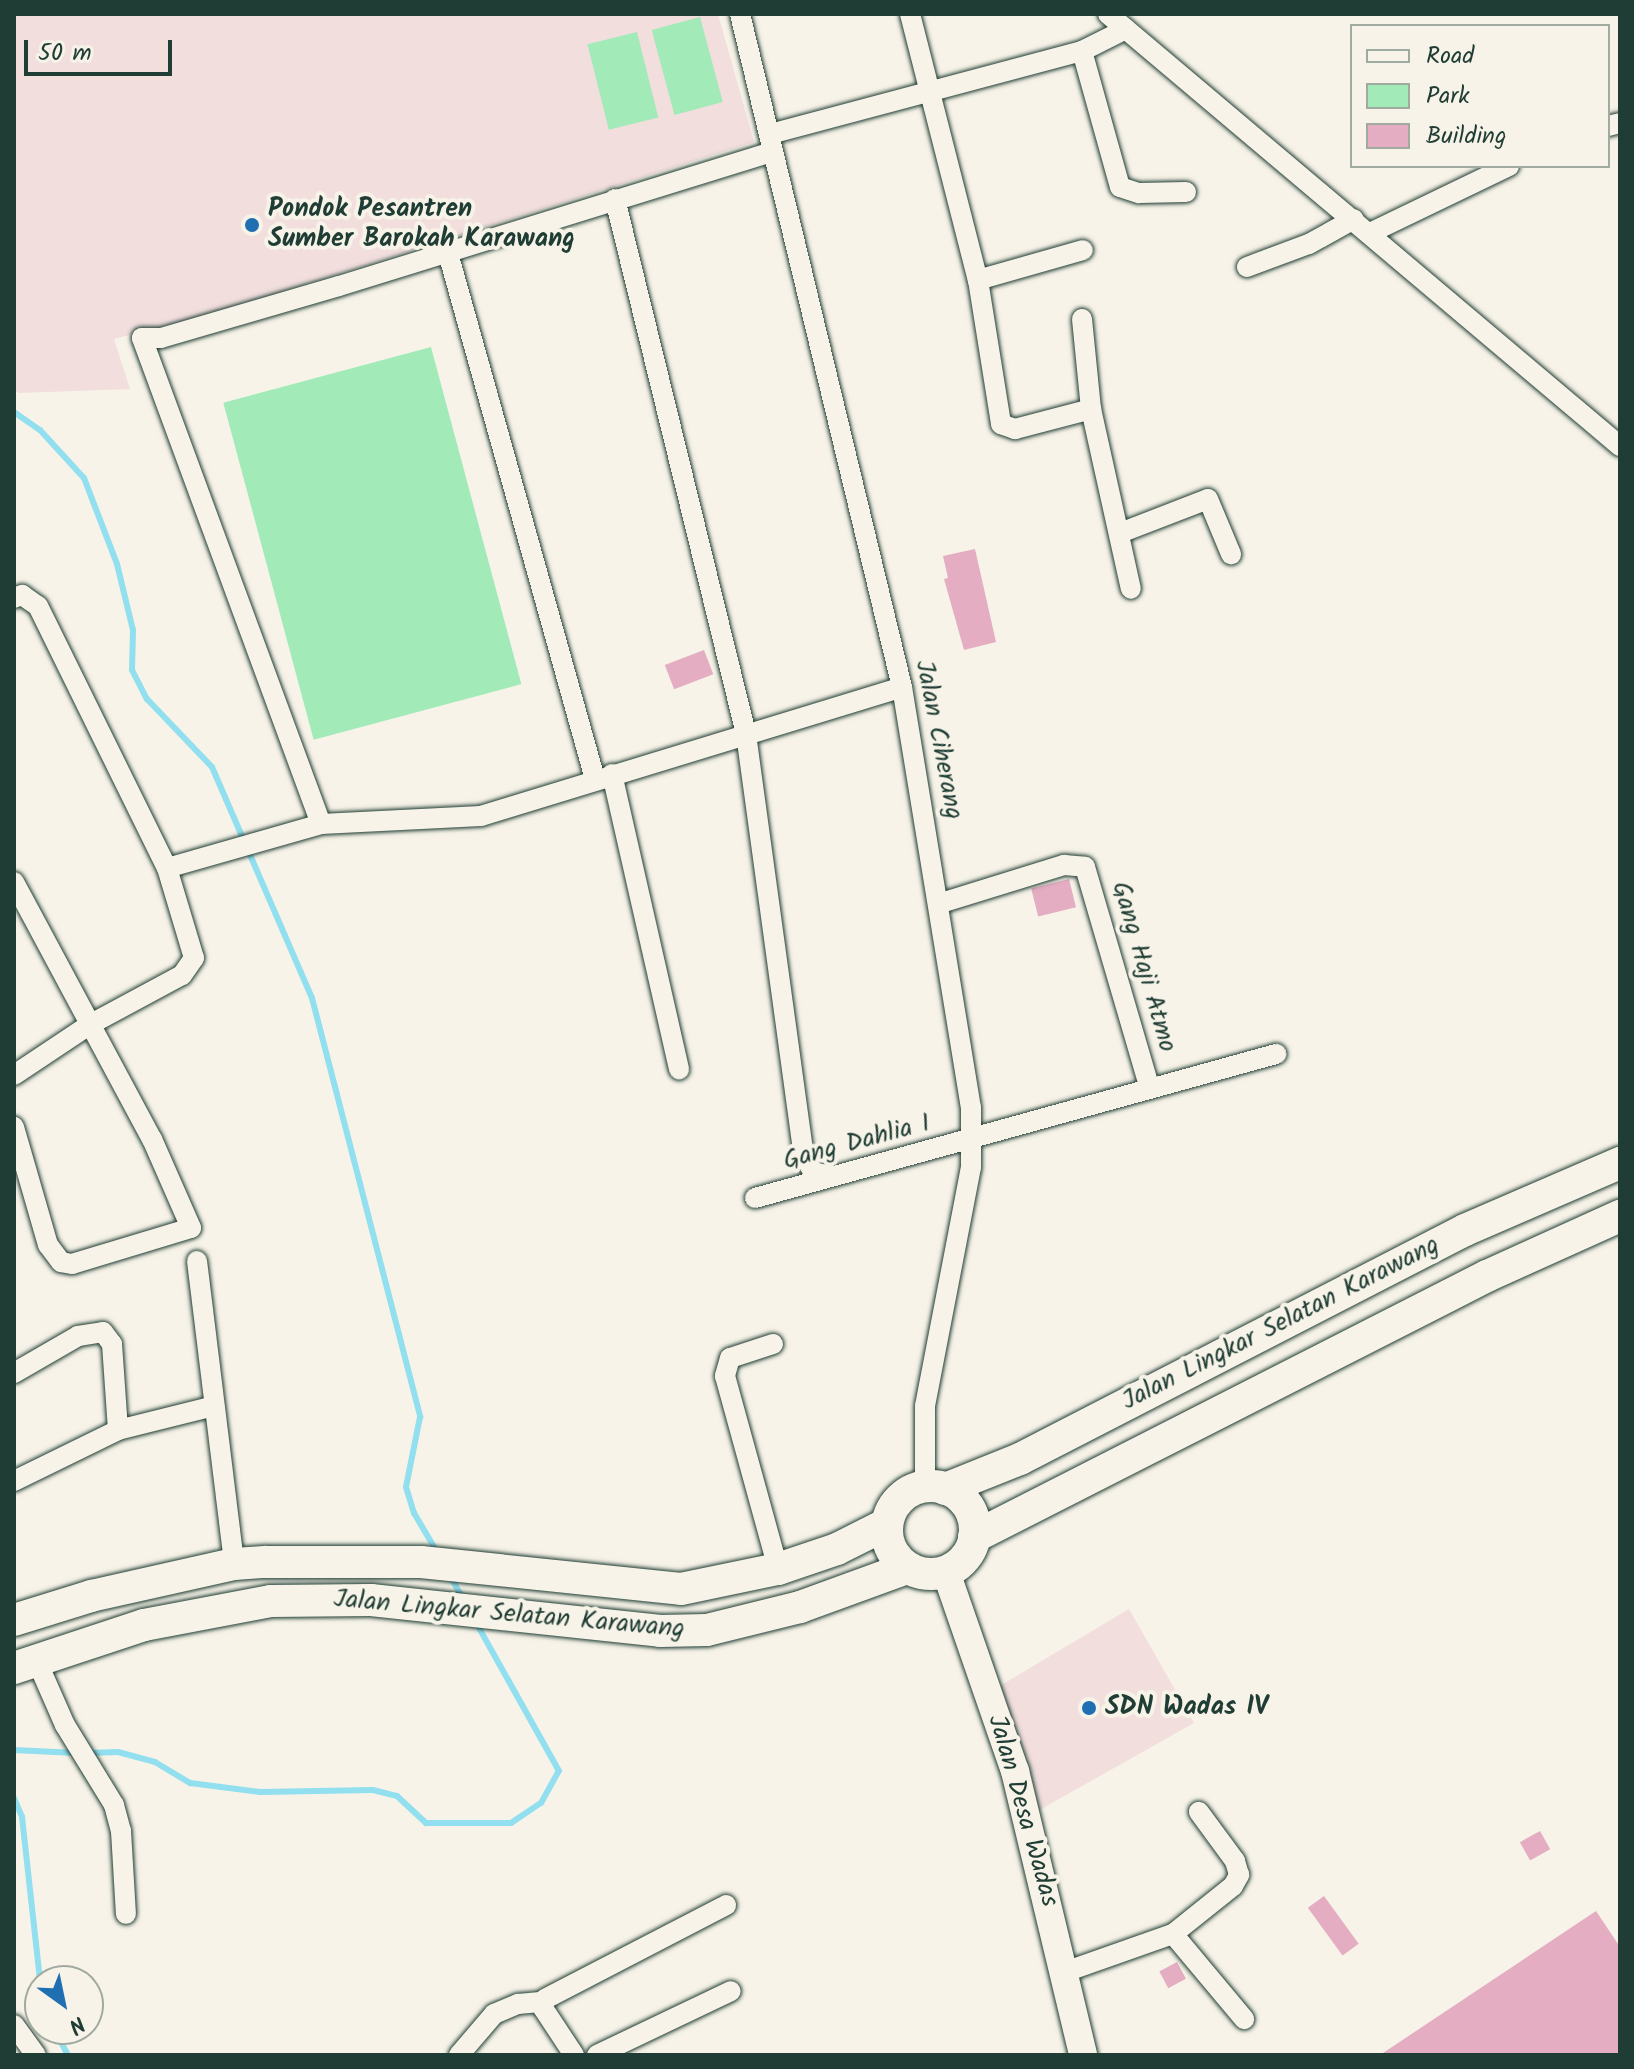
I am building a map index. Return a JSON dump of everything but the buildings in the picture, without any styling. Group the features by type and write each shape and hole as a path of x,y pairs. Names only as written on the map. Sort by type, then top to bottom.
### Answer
{"main road":[{"name":"Jalan Lingkar Selatan Karawang","path":"935,1487 1020,1459 1465,1230 1620,1163"},
{"name":"Jalan Lingkar Selatan Karawang","path":"974,1537 1487,1276 1620,1216"},
{"path":"935,1487 968,1506 974,1537 965,1558 946,1572 933,1574 907,1568 888,1542 887,1524 907,1493 935,1487"},
{"name":"Jalan Lingkar Selatan Karawang","path":"14,1620 91,1596 234,1564 429,1563 681,1589 778,1569 837,1549 887,1524"},
{"name":"Jalan Lingkar Selatan Karawang","path":"25,1664 144,1625 271,1601 453,1606 660,1631 707,1630 800,1607 907,1568"},
{"name":"Jalan Desa Wadas","path":"946,1572 1015,1771 1083,2055"}],"street":[{"name":"Jalan Ciherang","path":"740,14 902,687 941,903 972,1139 959,1238 925,1406 935,1487"},
{"path":"910,14 978,280 1001,424 1015,429 1091,409"},
{"path":"1108,14 1372,232 1620,446"},
{"path":"321,824 142,338 188,330 448,253 615,199 772,143 930,93 1082,51 1126,29"},
{"path":"1082,51 1120,187 1134,193 1186,192"},
{"path":"1372,232 1505,168"},
{"path":"615,199 746,734 804,1155 813,1172 830,1176"},
{"path":"1247,267 1309,244 1354,219"},
{"path":"978,280 1083,250"},
{"path":"448,253 604,776 679,1069"},
{"path":"1082,319 1091,409 1131,589"},
{"path":"1120,533 1208,499 1231,554"},
{"path":"14,598 22,595 38,606 167,868 192,941 192,965 89,1025 14,1075"},
{"path":"167,868 321,824 460,820 902,687"},
{"name":"Gang Haji Atmo","path":"941,903 1064,865 1085,867 1150,1089"},
{"path":"14,882 152,1139 191,1228 72,1264 61,1262 48,1245 14,1127"},
{"name":"Gang Dahlia I","path":"755,1198 1276,1054"},
{"path":"197,1261 208,1319 214,1406 234,1564"},
{"path":"14,1373 78,1336 103,1332 112,1344 118,1430"},
{"path":"773,1344 730,1358 725,1376 778,1569"},
{"path":"14,1481 118,1430 214,1406"},
{"path":"25,1664 107,1788 119,1823 126,1914"},
{"path":"1062,1973 1173,1934 1199,1918 1239,1875 1235,1861 1199,1812"},
{"path":"459,2055 494,2014 518,2004 543,2002 726,1905"},
{"path":"1173,1934 1244,2019"},
{"path":"597,2055 731,1991"},
{"path":"543,2002 574,2055"},
{"path":"14,2025 36,2055"}],"shaded area":[{"name":"Pondok Pesantren Sumber Barokah Karawang","path":"14,14 718,14 754,142 227,309 114,339 130,389 19,393 14,390"},
{"name":"SDN Wadas IV","path":"1129,1609 1194,1723 1027,1817 988,1693"}],"green space":[{"path":"700,17 723,102 674,115 652,30"},
{"path":"637,32 658,117 609,130 588,44"},
{"path":"431,347 521,684 314,740 223,403"}],"waterway":[{"path":"14,412 40,430 84,478 117,564 133,630 132,670 147,699 212,767 312,998 420,1417 406,1487 414,1513 437,1552"},
{"path":"450,1576 462,1597"},
{"path":"88,1753 118,1752 155,1762 190,1783 260,1792 373,1790 397,1796 426,1823 511,1823 541,1803 559,1771 475,1621"},
{"path":"14,1750 76,1753"},
{"path":"14,1798 22,1817 38,1965"},
{"path":"63,2045 68,2055"}],"place":[{"name":"Pondok Pesantren Sumber Barokah Karawang","path":"252,225"},
{"name":"SDN Wadas IV","path":"1089,1708"}]}
